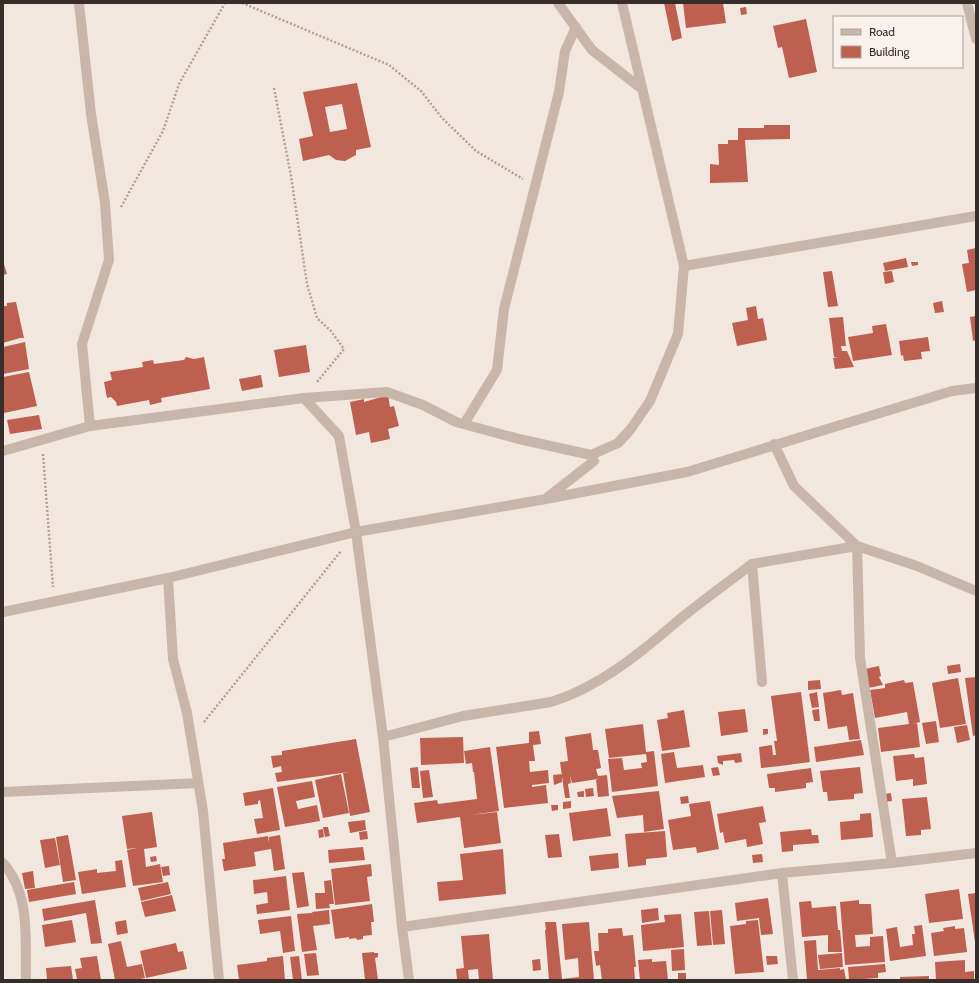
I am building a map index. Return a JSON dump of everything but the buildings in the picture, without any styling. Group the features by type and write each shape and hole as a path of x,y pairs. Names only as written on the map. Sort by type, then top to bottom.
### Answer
{"street":[{"path":"79,3 90,107 105,203 109,260 82,344 90,426"},
{"path":"558,3 592,50 642,89"},
{"path":"3,451 90,426 304,398 387,392 423,405 464,424 520,439 591,455 618,443 630,430 650,401 678,334 684,266 622,3"},
{"path":"967,3 976,39"},
{"path":"464,424 497,370 504,309 559,92 565,50 576,27"},
{"path":"684,266 976,216"},
{"path":"3,612 168,578 356,532 546,499 687,472 774,444 952,391 976,388"},
{"path":"304,398 339,436 356,532 383,737 402,927 409,980"},
{"path":"774,444 794,486 857,546 916,566 976,591"},
{"path":"546,499 594,461 591,455"},
{"path":"383,737 463,716 551,702 568,696 617,669 752,564 857,546"},
{"path":"857,546 860,658 892,863"},
{"path":"752,564 762,682"},
{"path":"168,578 173,659 187,713 198,783 220,980"},
{"path":"3,792 198,783"},
{"path":"402,927 782,873 892,863 976,852"},
{"path":"3,863 18,886 24,907 26,980"},
{"path":"782,873 793,980"}],"path":[{"path":"107,232 163,131 179,84 225,3"},
{"path":"242,3 389,65 420,91 442,118 476,151 536,187"},
{"path":"274,88 291,176 307,284 317,318 331,331 344,349 304,398"},
{"path":"42,439 54,602"},
{"path":"191,739 356,532"}]}
